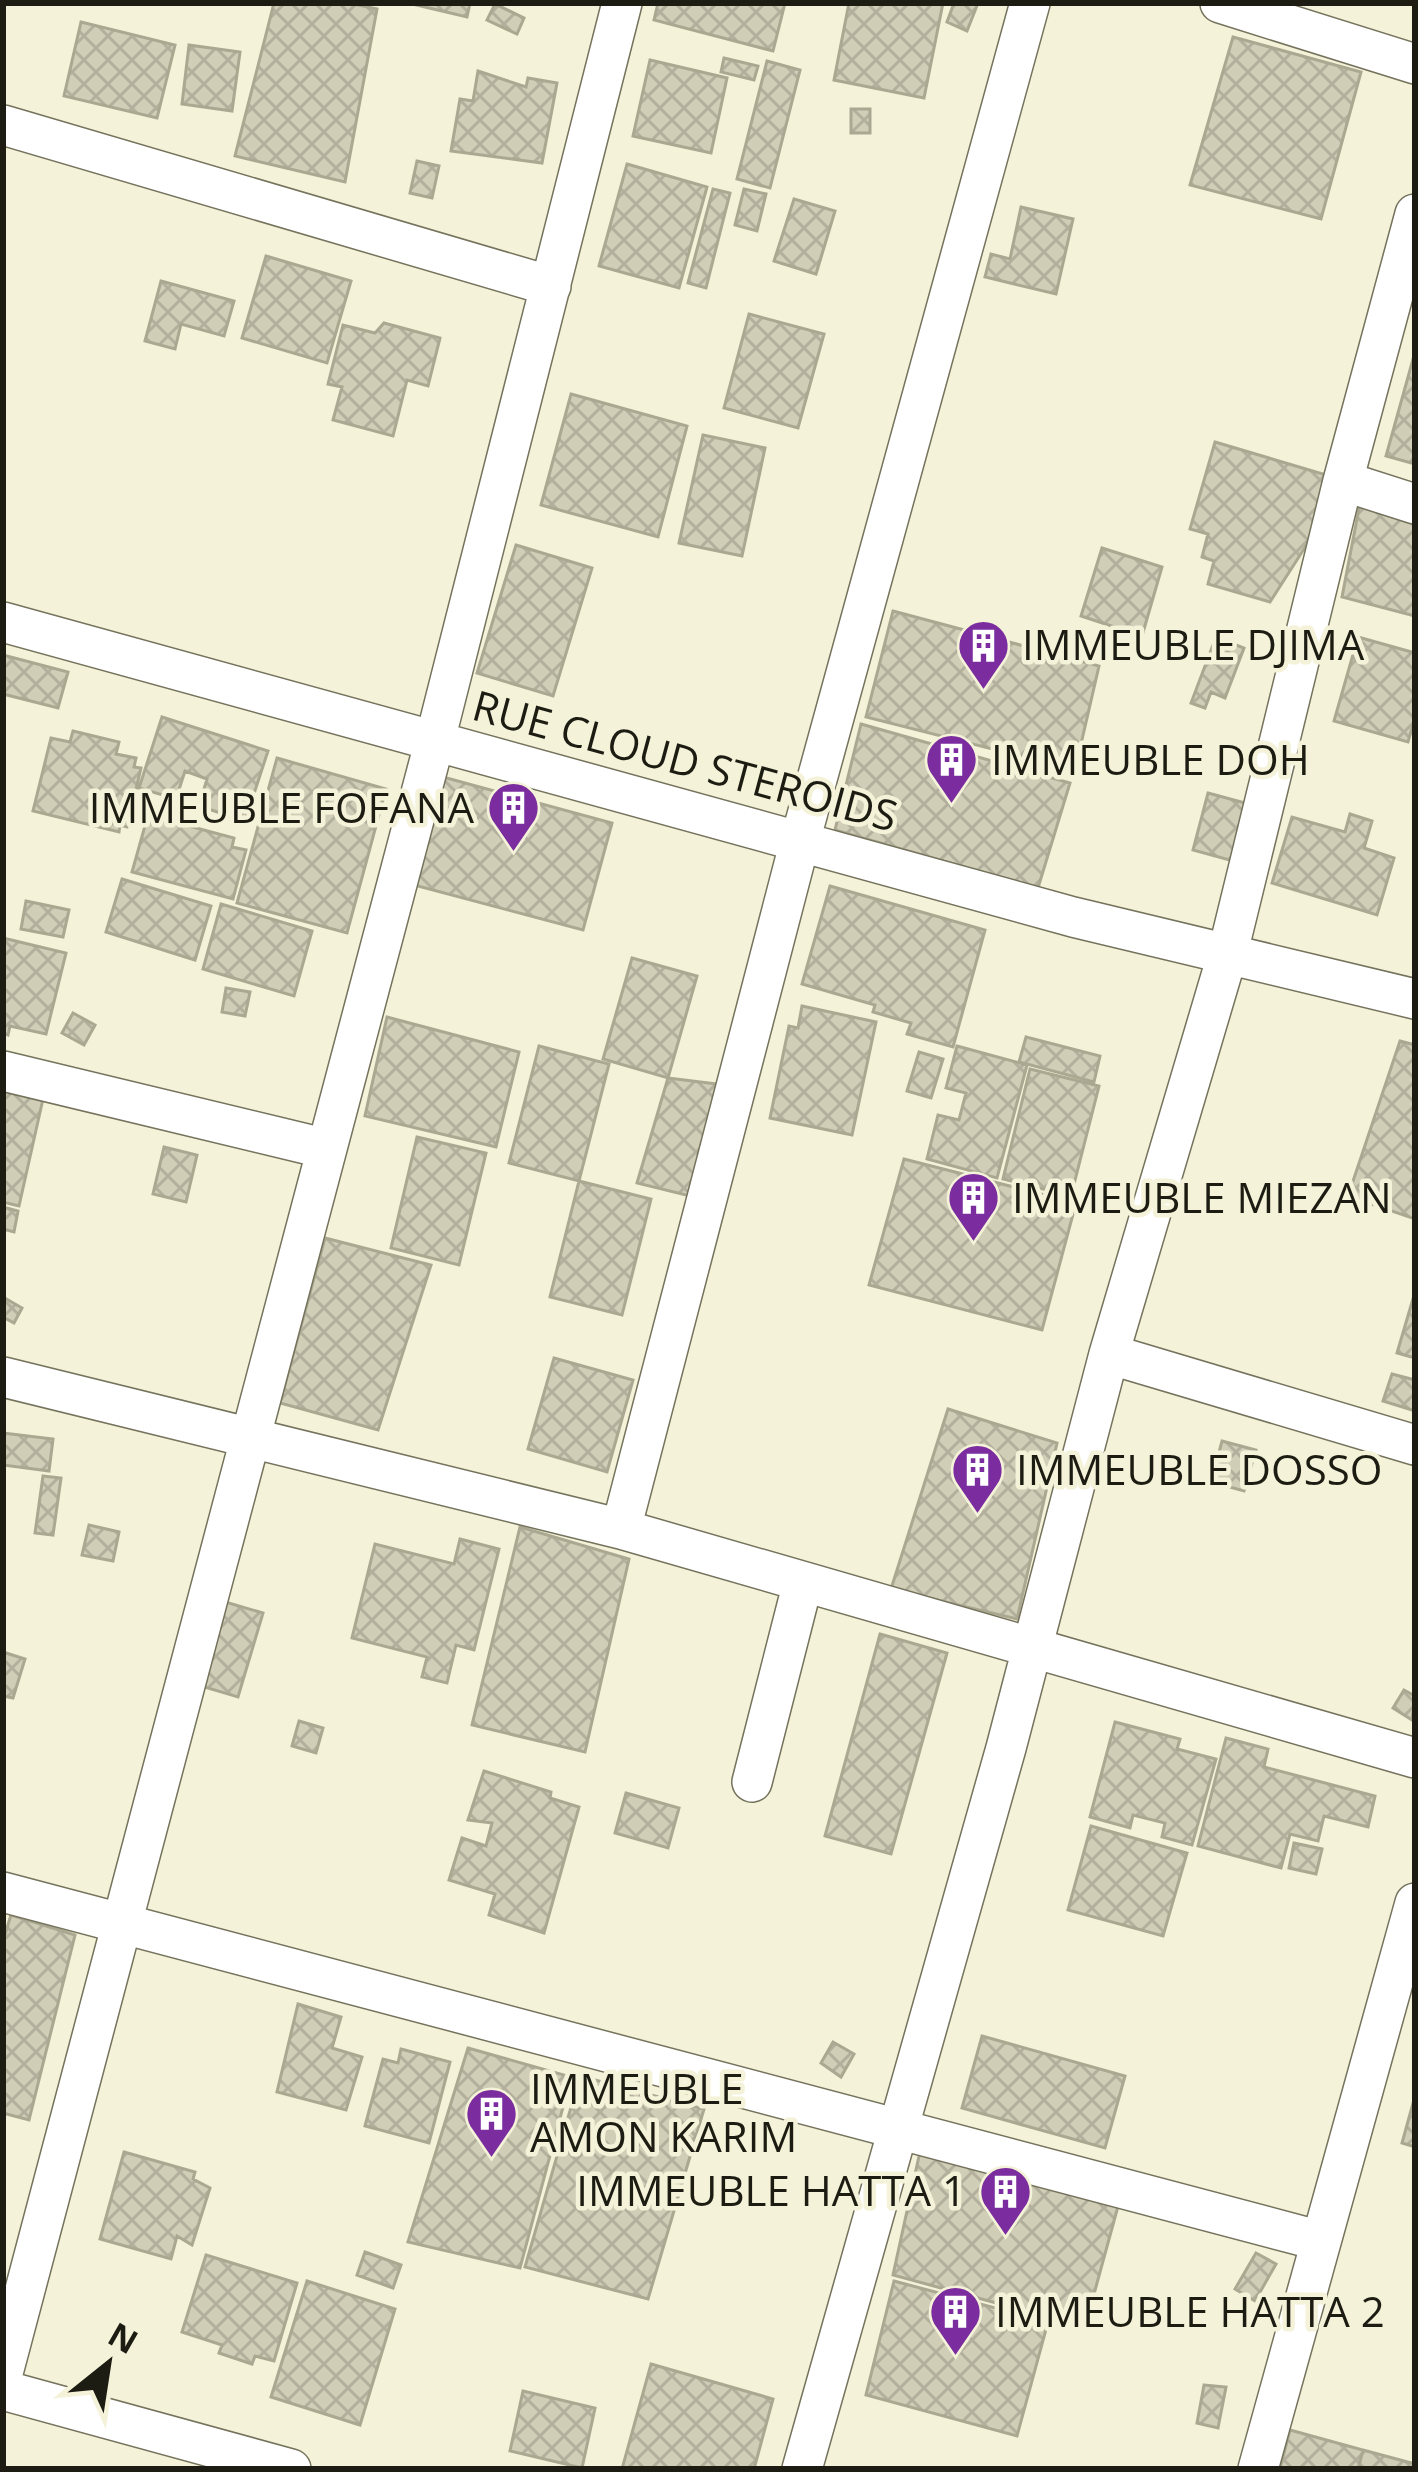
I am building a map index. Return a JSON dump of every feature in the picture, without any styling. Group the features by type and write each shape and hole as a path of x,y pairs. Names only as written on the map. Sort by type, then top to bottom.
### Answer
{"street":[{"path":"3,2373 323,1148 434,744 622,3"},
{"path":"620,1529 800,841 1030,3"},
{"path":"1220,3 1415,64"},
{"path":"3,125 551,286"},
{"path":"802,2469 1109,1354 1227,956 1343,482 1415,214"},
{"path":"1343,482 1415,504"},
{"name":"RUE CLOUD STEROIDS","path":"3,622 434,744 1227,956 1415,999"},
{"path":"3,1071 323,1148"},
{"path":"1109,1354 1415,1445"},
{"path":"3,1377 620,1529 1415,1758"},
{"path":"752,1782 803,1582"},
{"path":"3,1892 1321,2241"},
{"path":"1258,2469 1415,1903"},
{"path":"3,2390 291,2469"}],"building":[{"path":"274,3 349,3 377,9 345,182 235,156"},
{"path":"408,3 470,3 467,17"},
{"path":"658,3 785,3 773,51 654,20"},
{"path":"849,3 943,3 924,98 834,80"},
{"path":"954,3 978,3 967,31 947,22"},
{"path":"495,4 524,18 517,34 487,20"},
{"path":"81,22 175,45 157,118 64,96"},
{"path":"1233,37 1361,72 1321,219 1190,185"},
{"path":"189,45 240,52 232,111 182,104"},
{"path":"724,58 758,66 754,80 721,72"},
{"path":"650,60 727,78 711,153 633,136"},
{"path":"767,61 800,70 770,188 737,179"},
{"path":"478,71 526,87 528,78 557,83 542,163 451,151 460,99 473,101"},
{"path":"851,109 870,109 870,133 851,133"},
{"path":"417,161 439,166 432,198 410,193"},
{"path":"627,164 707,187 679,288 599,266"},
{"path":"713,189 730,193 706,288 688,283"},
{"path":"744,189 766,194 757,231 735,225"},
{"path":"794,199 835,211 816,274 774,261"},
{"path":"1021,207 1073,219 1056,294 985,277 991,254 1010,259"},
{"path":"266,256 351,281 327,363 242,338"},
{"path":"161,281 234,301 224,336 181,324 175,349 145,341"},
{"path":"749,314 824,334 798,428 724,408"},
{"path":"384,323 440,338 428,386 407,380 393,436 333,420 342,387 328,384 343,325 375,333"},
{"path":"1415,352 1415,464 1386,456"},
{"path":"571,394 687,426 658,537 541,505"},
{"path":"703,435 765,448 742,556 679,543"},
{"path":"1215,442 1333,477 1320,524 1270,602 1208,584 1214,561 1202,557 1208,534 1190,529"},
{"path":"1360,503 1415,519 1415,616 1342,597"},
{"path":"516,545 592,568 553,696 477,673"},
{"path":"1102,548 1162,567 1142,636 1081,616"},
{"name":"IMMEUBLE DJIMA","path":"893,611 1099,666 1075,770 866,717"},
{"path":"1216,637 1244,648 1225,698 1211,692 1205,708 1191,703"},
{"path":"1358,637 1415,653 1415,718 1408,742 1334,721"},
{"path":"3,655 68,672 58,708 3,694"},
{"path":"162,717 268,751 245,821 199,806 207,779 185,771 176,799 139,788"},
{"name":"IMMEUBLE DOH","path":"861,724 1070,783 1038,888 835,830"},
{"path":"73,731 119,742 116,754 136,758 134,767 141,768 127,827 120,825 119,832 33,811 51,738 70,742"},
{"path":"277,758 386,789 347,933 237,903"},
{"name":"IMMEUBLE FOFANA","path":"443,777 612,823 583,930 414,885"},
{"path":"1208,793 1249,804 1233,861 1193,850"},
{"path":"1350,814 1372,821 1364,848 1394,858 1377,915 1272,883 1292,817 1345,832"},
{"path":"148,815 234,838 232,847 246,850 233,899 132,872"},
{"path":"122,879 211,906 195,960 106,932"},
{"path":"830,886 985,930 953,1047 907,1034 911,1023 873,1012 875,1005 802,984"},
{"path":"26,901 69,910 63,937 21,929"},
{"path":"221,904 312,931 294,996 203,969"},
{"path":"3,938 66,953 46,1034 10,1026 8,1035 3,1033"},
{"path":"632,958 697,976 668,1078 603,1059"},
{"path":"226,988 250,992 245,1016 222,1012"},
{"path":"802,1006 876,1022 852,1135 770,1118 789,1026 798,1028"},
{"path":"73,1013 95,1025 84,1045 62,1033"},
{"path":"387,1017 519,1052 496,1147 365,1116"},
{"path":"1026,1037 1100,1056 1094,1082 1019,1062"},
{"path":"1400,1041 1415,1045 1415,1219 1348,1196"},
{"path":"539,1046 609,1064 579,1181 509,1163"},
{"path":"957,1046 1027,1065 997,1178 927,1159 938,1115 959,1120 966,1093 946,1088"},
{"path":"919,1052 943,1059 931,1098 907,1091"},
{"path":"1030,1069 1099,1086 1071,1196 1003,1179"},
{"path":"668,1078 717,1084 690,1196 637,1183"},
{"path":"3,1090 43,1099 19,1206 3,1202"},
{"path":"417,1137 486,1153 459,1265 391,1248"},
{"path":"164,1147 197,1155 186,1202 153,1194"},
{"name":"IMMEUBLE MIEZAN","path":"904,1159 1076,1203 1042,1330 869,1285"},
{"path":"579,1181 651,1199 622,1315 550,1297"},
{"path":"3,1207 18,1211 14,1232 3,1229"},
{"path":"325,1238 431,1265 378,1430 280,1403"},
{"path":"1415,1292 1415,1358 1397,1353"},
{"path":"3,1297 22,1308 14,1323 3,1317"},
{"path":"554,1358 633,1380 607,1472 528,1449"},
{"path":"1392,1374 1415,1380 1415,1411 1383,1401"},
{"name":"IMMEUBLE DOSSO","path":"948,1409 1057,1443 1017,1619 891,1589"},
{"path":"3,1433 53,1439 49,1471 3,1465"},
{"path":"1222,1441 1256,1450 1244,1491 1211,1482"},
{"path":"43,1476 61,1478 53,1535 35,1533"},
{"path":"89,1525 119,1532 113,1561 82,1555"},
{"path":"520,1527 629,1559 585,1752 472,1725"},
{"path":"460,1539 499,1549 474,1650 456,1645 447,1683 422,1677 427,1657 352,1638 375,1544 454,1564"},
{"path":"215,1599 263,1613 238,1697 191,1683"},
{"path":"880,1634 947,1653 891,1854 825,1836"},
{"path":"3,1652 25,1659 13,1698 3,1696"},
{"path":"1404,1690 1415,1696 1412,1720 1393,1708"},
{"path":"299,1721 323,1728 316,1753 292,1746"},
{"path":"1115,1722 1180,1739 1177,1749 1216,1759 1192,1845 1162,1837 1165,1823 1133,1815 1130,1828 1090,1817"},
{"path":"1226,1738 1268,1749 1264,1767 1375,1796 1368,1827 1324,1816 1318,1841 1290,1834 1281,1868 1198,1846"},
{"path":"484,1771 551,1792 550,1798 579,1807 544,1933 489,1915 495,1894 449,1880 462,1838 486,1846 492,1823 468,1820"},
{"path":"626,1793 679,1808 668,1848 615,1833"},
{"path":"1091,1826 1187,1853 1163,1936 1068,1910"},
{"path":"1294,1843 1322,1849 1316,1874 1289,1868"},
{"path":"11,1915 75,1935 29,2120 3,2113 3,1941"},
{"path":"298,2004 341,2017 332,2048 362,2057 346,2110 277,2092"},
{"path":"982,2036 1125,2076 1105,2148 962,2108"},
{"path":"833,2042 854,2054 841,2077 821,2063"},
{"name":"IMMEUBLE AMON KARIM","path":"468,2048 571,2077 520,2268 408,2242"},
{"path":"401,2049 450,2062 429,2143 365,2126 383,2059 398,2063"},
{"path":"580,2076 704,2109 648,2299 525,2267"},
{"path":"1415,2096 1415,2147 1402,2143"},
{"name":"IMMEUBLE HATTA 1","path":"921,2147 1120,2199 1085,2327 893,2275"},
{"path":"124,2152 195,2172 193,2179 210,2188 192,2245 177,2236 171,2259 100,2239"},
{"path":"365,2252 401,2265 393,2288 357,2275"},
{"path":"1256,2253 1276,2264 1255,2301 1235,2289"},
{"path":"206,2255 297,2283 274,2361 255,2356 252,2364 219,2353 222,2345 182,2332"},
{"path":"307,2281 395,2309 360,2425 271,2397"},
{"name":"IMMEUBLE HATTA 2","path":"894,2281 1048,2322 1017,2436 866,2395"},
{"path":"651,2364 773,2399 754,2469 622,2469"},
{"path":"1204,2385 1226,2387 1218,2428 1197,2423"},
{"path":"523,2391 595,2408 582,2468 510,2451"},
{"path":"1290,2430 1363,2450 1358,2469 1280,2469"},
{"path":"1363,2450 1415,2464 1415,2469 1358,2469"}],"place":[{"name":"IMMEUBLE DJIMA","path":"983,691"},
{"name":"IMMEUBLE DOH","path":"952,806"},
{"name":"IMMEUBLE FOFANA","path":"513,854"},
{"name":"IMMEUBLE MIEZAN","path":"973,1244"},
{"name":"IMMEUBLE DOSSO","path":"977,1516"},
{"name":"IMMEUBLE AMON KARIM","path":"491,2159"},
{"name":"IMMEUBLE HATTA 1","path":"1005,2237"},
{"name":"IMMEUBLE HATTA 2","path":"956,2358"}]}
